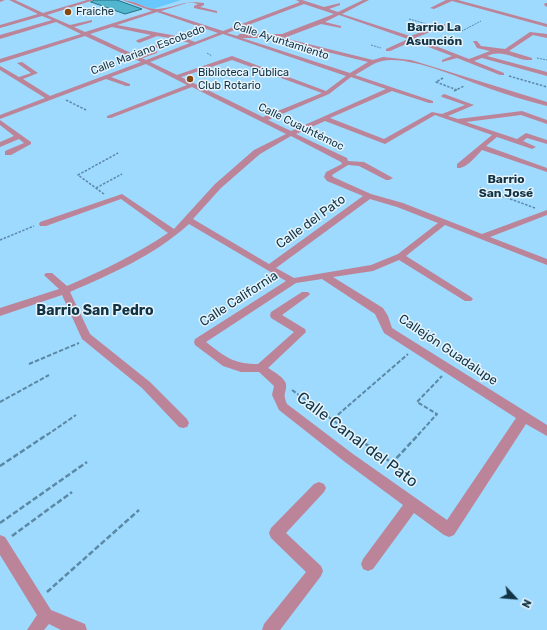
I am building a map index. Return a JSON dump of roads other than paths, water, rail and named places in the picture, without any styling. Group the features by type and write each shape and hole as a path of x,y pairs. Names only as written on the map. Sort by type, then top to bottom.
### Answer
{"street":[{"name":"Calle Cuauhtémoc","path":"11,0 138,58 346,163 329,174 328,177 369,196 375,196 400,205 547,262"},
{"path":"0,27 92,0"},
{"name":"Calle Ayuntamiento","path":"124,0 431,102"},
{"path":"0,61 190,0 202,4 197,7 215,12"},
{"path":"232,36 283,36 321,22 366,0"},
{"path":"432,8 452,0 547,26"},
{"path":"301,1 411,39 502,74 495,77"},
{"name":"Calle Mariano Escobedo","path":"0,117 301,1"},
{"path":"324,9 338,4"},
{"path":"69,27 90,20"},
{"path":"533,27 547,20"},
{"path":"0,37 55,21"},
{"path":"321,22 340,27"},
{"path":"79,31 96,26"},
{"path":"112,26 182,39 194,43"},
{"path":"388,50 441,26"},
{"path":"470,61 498,51 506,51 532,33 547,36"},
{"path":"139,41 157,34"},
{"path":"283,36 280,39 373,62"},
{"path":"138,58 155,52 149,49 182,39"},
{"path":"475,42 479,47 530,59"},
{"path":"444,61 456,56"},
{"path":"482,56 547,74"},
{"path":"176,77 232,58 327,93"},
{"path":"262,120 327,93 351,75 380,59 413,62 440,69 547,104"},
{"path":"18,79 35,73 20,63"},
{"path":"0,68 49,98"},
{"path":"106,77 128,85"},
{"path":"482,84 488,81"},
{"path":"109,117 192,85"},
{"path":"0,312 64,291 124,263 174,233 188,220 218,186 243,162 257,152 290,134 391,89"},
{"path":"442,116 471,105 444,96"},
{"path":"326,118 365,136 385,142 434,113 532,147"},
{"path":"458,121 522,113 547,122"},
{"path":"0,122 29,143 8,153"},
{"path":"460,166 477,153 476,151 496,135"},
{"path":"518,142 526,135 547,142"},
{"path":"0,145 19,136"},
{"path":"481,147 547,170"},
{"path":"346,163 361,164 389,178"},
{"path":"43,224 122,196 174,233"},
{"name":"Calle del Pato","path":"269,268 369,196"},
{"path":"482,237 546,212"},
{"path":"188,220 293,281 312,276 348,273 372,268 385,263 399,256 444,222"},
{"path":"399,256 468,300"},
{"path":"50,275 62,286 86,336 146,384 182,424"},
{"name":"Callejón Guadalupe","path":"323,275 379,311 383,316 388,330 547,431"},
{"name":"Calle California","path":"261,368 248,369 233,367 222,361 199,342 293,281"},
{"path":"261,368 301,332 275,315 305,294"},
{"name":"Calle Canal del Pato","path":"261,368 280,384 278,395 283,407 349,458 449,530 524,416"},
{"path":"270,630 316,570 276,533 319,488"},
{"path":"368,564 413,503"},
{"path":"1,543 46,615 79,630"},
{"path":"35,630 46,615"}],"place":[{"name":"Fraiche","path":"68,12"},
{"name":"Biblioteca Pública Club Rotario","path":"190,79"}],"district":[{"name":"Barrio La Asunción","path":"434,35"},
{"name":"Barrio San José","path":"506,187"},
{"name":"Barrio San Pedro","path":"95,311"}]}
